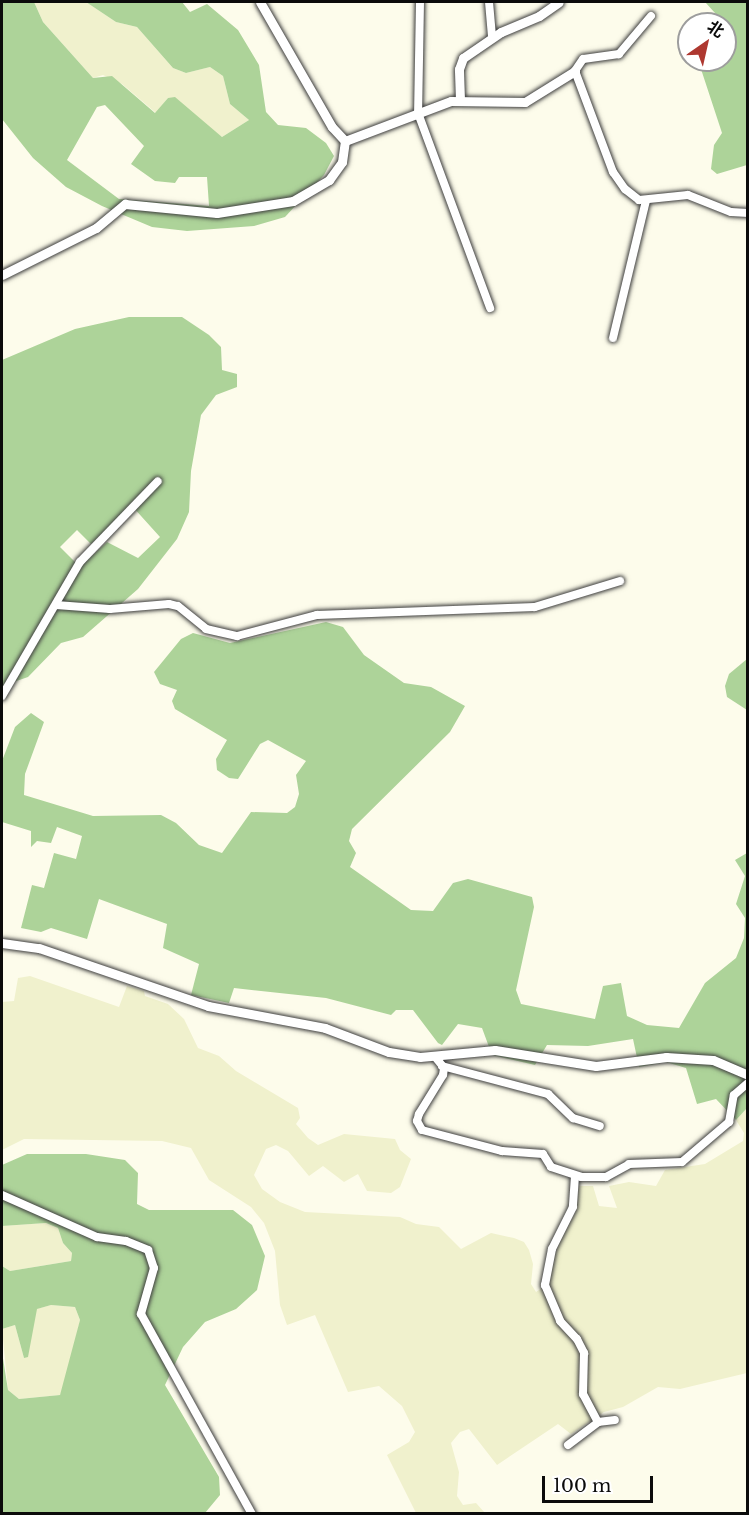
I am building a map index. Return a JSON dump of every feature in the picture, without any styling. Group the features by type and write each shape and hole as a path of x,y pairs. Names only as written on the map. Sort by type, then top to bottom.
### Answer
{"street":[{"path":"260,2 332,128 345,141"},
{"path":"420,2 418,113 490,309"},
{"path":"489,2 492,38"},
{"path":"460,100 461,62 492,38 559,2"},
{"path":"345,141 418,113 460,100 525,102 574,71 583,59 619,54 651,16"},
{"path":"574,71 613,172 632,196 646,201 688,195 731,212 747,213"},
{"path":"2,275 96,228 125,204 217,213 293,201 329,180 342,162 345,141"},
{"path":"613,338 646,201"},
{"path":"2,696 80,562 159,481"},
{"path":"56,605 110,609 169,604 178,606 206,629 237,636 318,615 535,607 620,581"},
{"path":"2,943 39,948 207,1006 325,1028 389,1052 436,1058 495,1050 596,1066 666,1057 713,1060 747,1075"},
{"path":"436,1058 442,1066 443,1075 419,1114 417,1122 422,1130 502,1151 543,1154 551,1167 575,1176 606,1177 629,1164 682,1162 729,1122 734,1095 747,1083"},
{"path":"442,1066 548,1094 573,1118 600,1126"},
{"path":"575,1176 573,1207 552,1249 545,1285 560,1321 577,1339 584,1353 583,1394 598,1422"},
{"path":"2,1195 97,1237 126,1241 148,1250 154,1268 141,1314 252,1514"},
{"path":"568,1445 598,1422 615,1420"}],"green space":[{"path":"2,2 34,2 43,22 93,78 112,76 155,113 168,98 175,97 222,137 249,120 230,104 223,76 210,67 186,73 173,68 137,27 116,22 86,2 182,2 190,12 207,4 238,30 259,65 266,112 278,125 306,128 326,143 334,156 324,175 285,217 254,226 187,231 152,227 102,206 66,187 33,158 2,119","holes":["105,105 144,146 131,164 155,181 175,183 179,177 207,177 209,206 119,199 67,160 97,107"]},
{"path":"34,2 86,2 116,22 137,27 173,68 186,73 210,67 223,76 230,104 249,120 222,137 168,98 156,113 122,84 103,75 93,78 43,22"},
{"path":"705,2 747,2 747,165 717,174 711,169 714,145 722,133 702,72 737,72 737,12 714,12"},
{"path":"129,317 182,317 209,335 221,347 222,370 237,374 237,387 216,395 201,415 191,471 189,512 177,539 138,589 83,637 61,643 28,677 2,686 2,360 75,329","holes":["132,506 160,537 138,558 107,542 80,567 60,547 77,530 91,544"]},
{"path":"326,622 343,627 364,655 404,683 431,687 465,706 450,732 352,829 349,841 356,853 350,867 411,910 433,911 453,883 468,879 532,897 534,907 516,990 521,1004 595,1019 603,986 621,983 627,1016 647,1025 679,1028 705,983 736,958 744,938 745,918 736,904 745,876 735,860 747,853 747,1108 736,1120 716,1099 697,1104 686,1068 666,1062 639,1067 633,1039 588,1046 547,1045 535,1065 492,1055 482,1028 458,1024 442,1045 438,1043 413,1010 396,1010 391,1015 326,998 234,988 229,1003 191,995 199,964 163,948 167,924 99,899 87,939 51,928 41,932 21,928 32,885 44,888 54,853 76,859 82,836 57,827 51,843 37,841 31,847 31,831 2,822 2,761 15,727 31,713 44,722 25,774 24,795 93,816 161,815 176,823 199,845 222,853 251,812 287,813 295,807 299,794 296,775 306,761 268,740 260,744 238,779 229,778 217,770 216,759 227,740 175,709 172,701 177,690 160,684 154,672 181,639 193,633 230,643"},
{"path":"747,659 747,710 727,697 725,686 729,674"},
{"path":"30,976 119,1007 127,986 144,991 145,996 168,1004 184,1019 198,1048 219,1056 236,1071 298,1108 300,1118 296,1124 308,1138 318,1145 344,1134 395,1139 400,1150 411,1159 400,1187 391,1193 367,1191 358,1174 344,1182 323,1166 309,1176 288,1151 276,1145 266,1149 254,1175 262,1189 280,1202 305,1212 400,1217 416,1224 439,1227 461,1249 491,1233 514,1238 524,1242 529,1250 533,1264 531,1284 536,1292 547,1285 558,1246 576,1211 579,1186 593,1186 599,1206 617,1208 609,1186 629,1182 656,1186 665,1170 705,1164 743,1141 744,1133 736,1120 747,1108 747,1373 680,1389 658,1387 623,1407 604,1412 571,1434 558,1424 497,1465 469,1429 460,1432 451,1443 459,1472 457,1496 463,1505 476,1503 485,1513 416,1513 387,1455 409,1442 415,1432 402,1406 379,1386 348,1392 315,1315 287,1325 280,1305 275,1251 264,1223 251,1207 209,1180 191,1148 162,1141 24,1139 2,1150 2,1002 14,1001 18,978"},
{"path":"27,1154 86,1154 125,1160 138,1173 137,1204 149,1210 233,1210 252,1225 265,1256 257,1290 236,1309 205,1322 183,1347 165,1385 219,1477 220,1495 205,1513 2,1513 2,1352 8,1390 19,1399 60,1395 80,1320 75,1307 51,1305 37,1309 28,1357 24,1358 15,1325 2,1329 2,1266 10,1271 71,1261 72,1253 63,1243 58,1228 46,1223 2,1226 2,1165"},
{"path":"46,1223 58,1228 63,1243 72,1253 71,1261 10,1271 2,1266 2,1226"},
{"path":"51,1305 75,1307 80,1320 66,1383 60,1395 19,1399 8,1390 2,1329 15,1325 24,1358 36,1309"}]}
